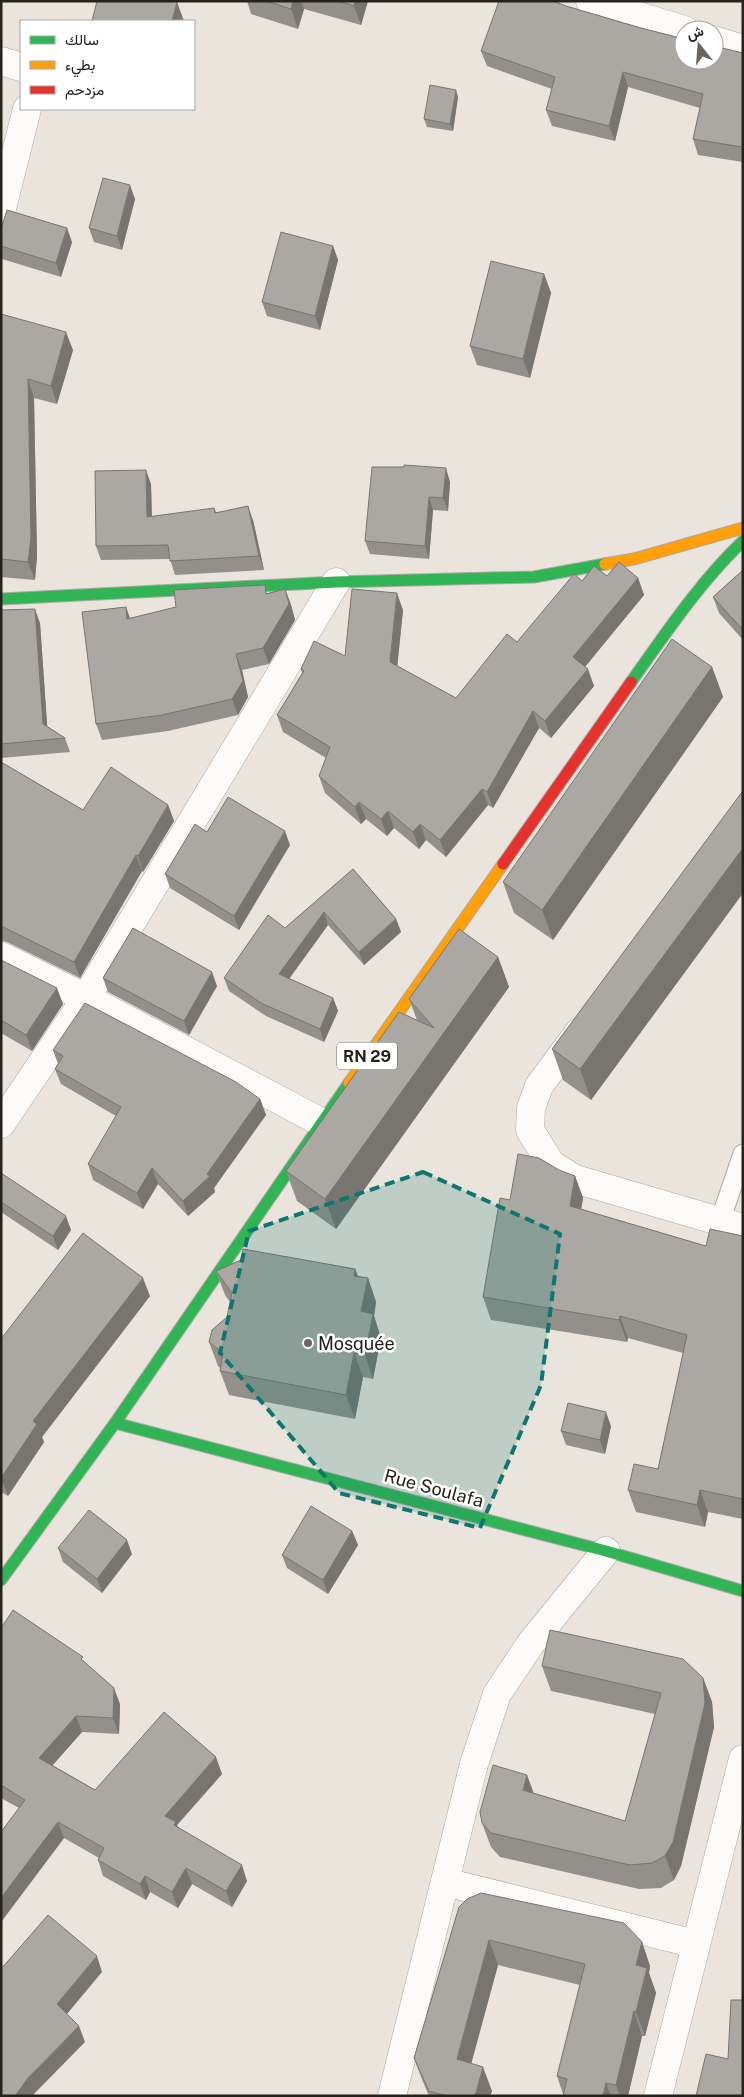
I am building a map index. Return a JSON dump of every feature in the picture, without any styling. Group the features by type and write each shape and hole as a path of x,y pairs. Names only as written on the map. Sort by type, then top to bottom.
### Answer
{"street":[{"path":"590,1 674,27"},
{"path":"724,43 743,49"},
{"path":"1,61 20,67"},
{"path":"1,212 28,110"},
{"path":"1,599 336,582 534,577 634,558 743,528"},
{"name":"RN 29","path":"1,1580 115,1423 321,1122 684,608 724,558 743,541"},
{"path":"1,1124 86,998 336,582"},
{"path":"1,956 86,998 321,1122"},
{"path":"591,1015 538,1086 531,1108 530,1130 551,1164 575,1179 731,1225"},
{"name":"Rue Soulafa","path":"115,1423 606,1551 743,1591"},
{"path":"392,2096 474,1764 497,1694 531,1643 606,1551"},
{"path":"658,2096 743,1758"},
{"path":"445,1882 696,1944"}],"lane":[{"path":"731,1225 743,1154"}],"highlighted area":[{"path":"423,1172 560,1234 541,1385 480,1528 339,1493 220,1353 249,1231"}],"building":[{"path":"97,1 177,2 172,20 92,20"},
{"path":"266,1 293,1 291,9"},
{"path":"338,1 355,1 354,6"},
{"path":"499,1 553,1 674,36 674,70 724,70 724,48 743,53 742,147 693,139 703,94 623,72 609,126 546,110 555,77 481,51"},
{"path":"430,85 456,90 450,124 424,119"},
{"path":"103,178 130,185 117,236 89,228"},
{"path":"7,210 67,228 56,263 1,246 1,229"},
{"path":"281,232 333,246 315,316 262,302"},
{"path":"491,261 544,274 523,359 470,346"},
{"path":"1,314 66,332 51,386 28,379 31,538 28,562 1,559"},
{"path":"404,465 446,468 443,498 429,497 425,546 365,541 372,467 404,467"},
{"path":"146,470 147,517 214,508 215,513 248,506 259,556 170,561 168,545 96,546 95,471"},
{"path":"619,562 638,578 573,657 588,669 545,721 533,711 487,792 482,789 440,840 420,824 413,832 388,811 381,819 359,802 355,807 319,776 330,747 277,715 304,671 301,669 314,641 345,656 352,589 397,593 390,662 456,698 507,634 517,642 574,574 582,581 594,566 607,576"},
{"path":"743,570 743,630 713,597"},
{"path":"265,585 266,594 285,589 289,604 263,648 236,654 243,681 232,699 162,715 96,724 82,612 126,607 127,619 176,607 174,590"},
{"path":"35,609 43,724 65,738 1,744 1,610"},
{"path":"672,639 712,667 542,910 503,882"},
{"path":"1,762 83,810 111,767 168,805 138,856 136,855 74,962 1,926"},
{"path":"742,792 743,848 580,1069 552,1049"},
{"path":"228,797 285,831 234,916 165,874 195,824 207,832"},
{"path":"353,869 396,919 359,952 324,912 279,974 333,998 320,1029 261,1003 224,978 268,915 285,928"},
{"path":"133,928 212,972 184,1021 103,978"},
{"path":"459,929 498,957 325,1199 286,1171 399,1012 434,1028 409,999"},
{"path":"1,960 57,988 26,1035 1,1020"},
{"path":"85,1003 236,1082 260,1099 207,1174 210,1176 183,1201 152,1168 137,1193 88,1164 121,1107 55,1069 63,1056 53,1050"},
{"path":"518,1154 539,1158 559,1170 575,1176 570,1206 706,1246 710,1229 743,1236 743,1499 700,1490 697,1505 628,1490 634,1464 658,1469 687,1335 620,1316 619,1320 483,1297 500,1198 510,1200"},
{"path":"1,1173 66,1216 53,1236 1,1202"},
{"path":"83,1233 143,1278 33,1421 37,1424 1,1478 1,1339"},
{"name":"Mosquée","path":"243,1249 355,1269 354,1276 368,1278 361,1311 373,1314 365,1355 354,1353 346,1395 220,1371 223,1353 209,1342 212,1330 227,1317 232,1293 216,1271 241,1260"},
{"path":"568,1403 606,1412 600,1440 561,1431"},
{"path":"311,1506 352,1531 323,1580 282,1555"},
{"path":"89,1510 127,1540 97,1579 58,1548"},
{"path":"13,1610 83,1657 81,1659 114,1688 113,1718 76,1716 39,1758 95,1790 164,1712 216,1757 165,1816 176,1822 174,1825 242,1865 226,1891 186,1868 172,1892 145,1876 140,1884 98,1860 104,1848 58,1822 1,1898 1,1832 25,1800 1,1785 1,1628"},
{"path":"550,1630 683,1659 703,1678 705,1703 673,1842 665,1856 652,1863 630,1865 491,1833 482,1823 480,1812 493,1765 527,1775 523,1790 625,1821 661,1693 542,1666"},
{"path":"481,1893 624,1923 642,1942 636,1965 647,1968 636,2012 634,2011 616,2085 606,2083 603,2096 563,2096 567,2079 557,2076 585,1964 489,1940 457,2059 483,2067 475,2096 447,2096 429,2091 414,2058 459,1907 467,1899"},
{"path":"48,1915 97,1956 57,2004 79,2026 28,2078 15,2096 1,2096 1,1969"},
{"path":"731,2000 743,2000 743,2096 696,2096 706,2054 728,2059"}],"traffic: fast":[{"path":"631,682 697,591 743,541"},
{"path":"1,599 336,582 534,577 605,564"},
{"path":"1,1580 115,1423 349,1083"},
{"path":"115,1423 606,1551 743,1591"}],"traffic: slow":[{"path":"605,564 634,559 743,528"},
{"path":"349,1083 503,864"}],"traffic: jam":[{"path":"503,864 631,682"}],"place":[{"name":"Mosquée","path":"308,1343"}]}
